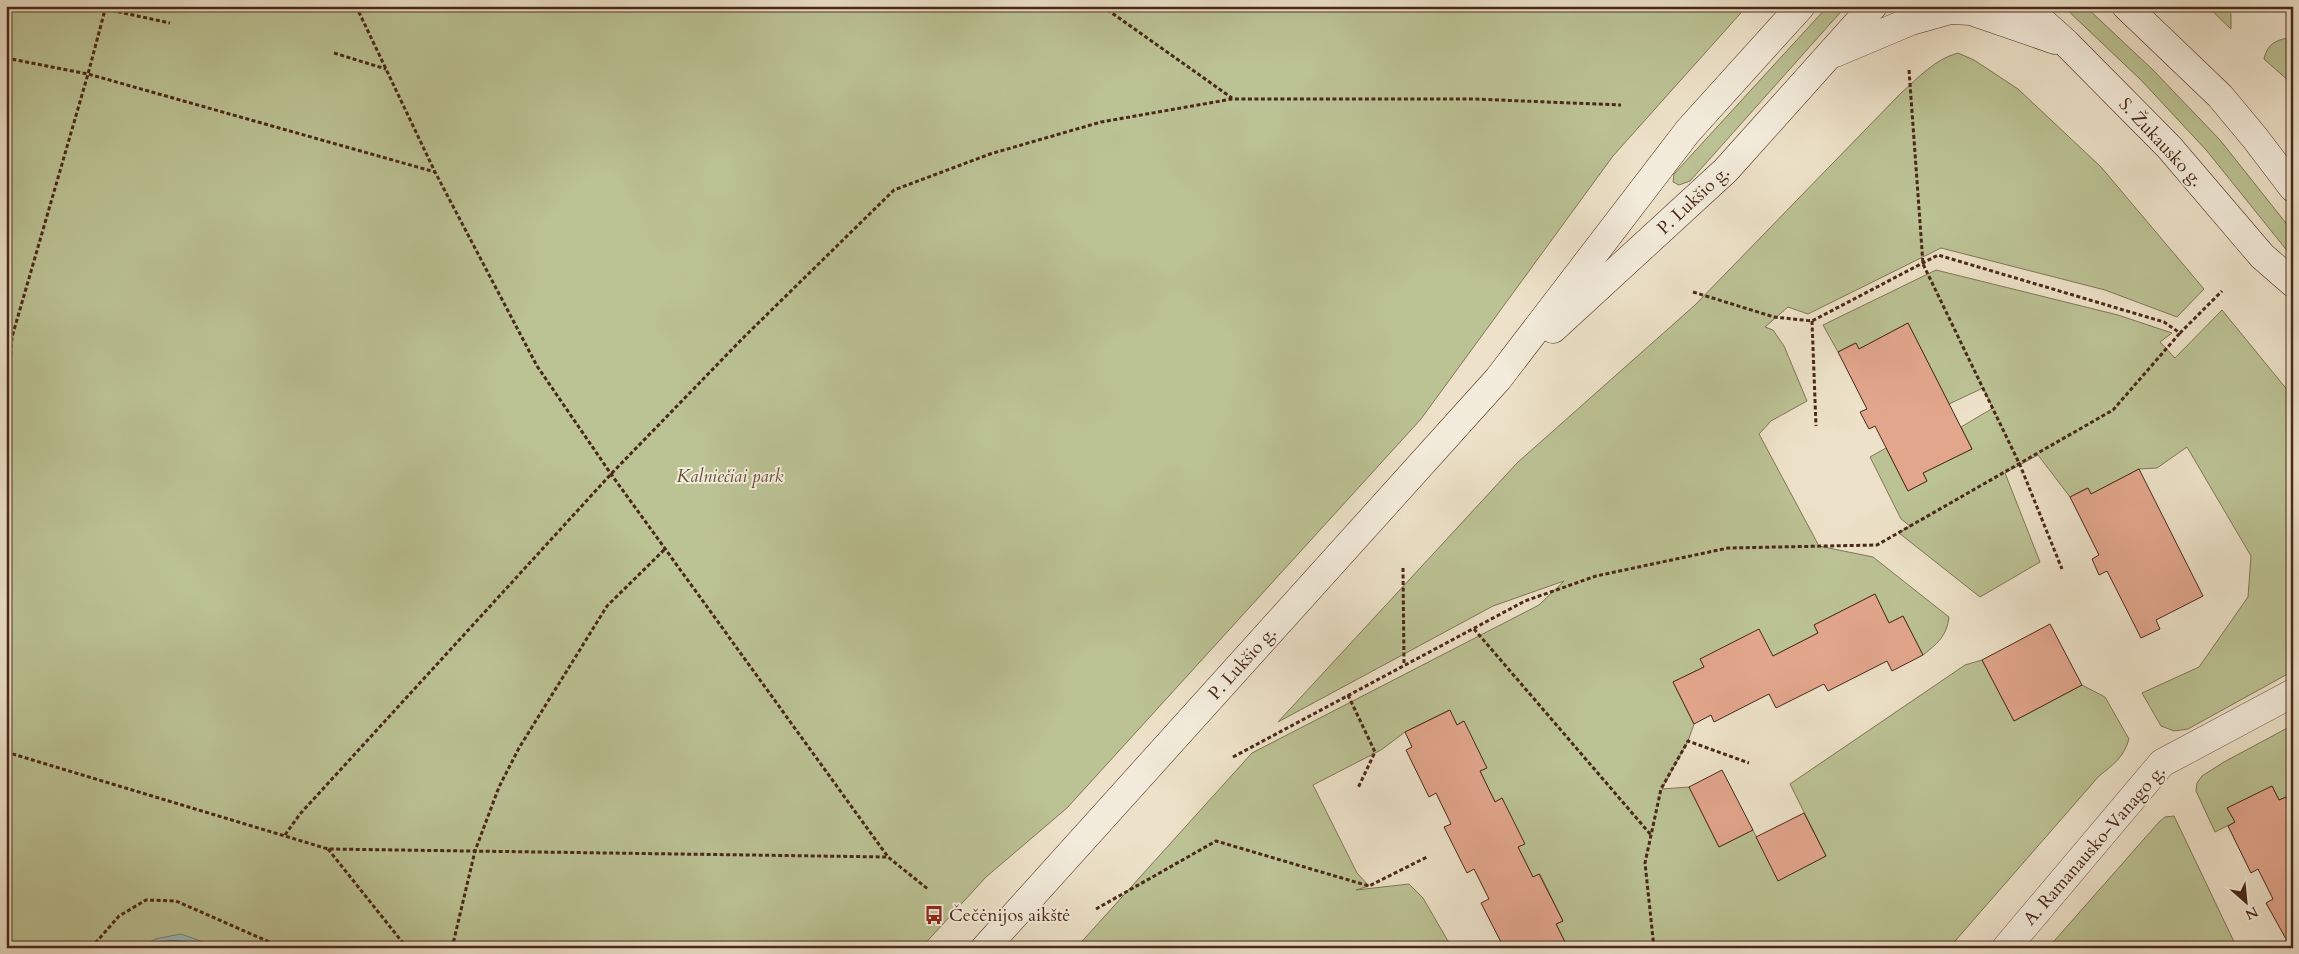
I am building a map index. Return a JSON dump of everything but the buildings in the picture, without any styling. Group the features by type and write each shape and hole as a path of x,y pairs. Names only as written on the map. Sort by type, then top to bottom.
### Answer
{"main road":[{"name":"P. Lukšio g.","path":"1498,379 1726,170 1873,6"},
{"name":"S. Žukausko g.","path":"2025,6 2066,43 2170,147 2262,256 2293,283"},
{"path":"2126,6 2220,96 2293,188"},
{"path":"1827,56 1911,21 1950,10 1971,11 2066,43"},
{"name":"P. Lukšio g.","path":"985,948 1498,379 1688,131 1794,11"},
{"name":"A. Ramanausko-Vanago g.","path":"2006,948 2162,763 2293,693"}],"path":[{"path":"356,6 435,172 536,366 611,474 888,857 930,890"},
{"path":"1102,6 1232,99"},
{"path":"6,426 12,337 88,74 105,8 170,24"},
{"path":"334,53 386,69"},
{"path":"6,58 88,74 435,172"},
{"path":"1909,70 1923,264 2020,465 2062,569"},
{"path":"285,835 300,814 332,778 611,474 744,337 894,190 990,154 1101,122 1232,99 1474,100 1621,105"},
{"path":"1693,292 1774,317 1812,321 1938,255 2164,322 2180,332"},
{"path":"1233,757 1525,601 1596,576 1728,548 1877,545 2020,465 2113,410 2180,332 2222,291"},
{"path":"1812,321 1816,426"},
{"path":"452,948 475,851 499,788 519,748 607,606 665,549"},
{"path":"1403,568 1404,665"},
{"path":"1474,629 1651,835"},
{"path":"1348,695 1375,752 1358,788"},
{"path":"1654,948 1645,864 1661,789 1688,741 1749,763"},
{"path":"6,752 328,849 888,857"},
{"path":"1096,909 1216,841 1369,886 1427,857"},
{"path":"328,849 407,948"},
{"path":"91,948 119,916 146,900 176,901 282,948"}],"green space":[{"name":"Kalniečiai park","path":"6,6 1747,6 1613,156 1421,419 1067,808 986,877 921,948 6,948"},
{"path":"1828,6 1846,6 1690,181 1679,185 1673,182 1674,174"},
{"path":"2063,6 2085,6 2153,70 2220,140 2293,232 2293,258 2207,151 2142,81"},
{"path":"2207,6 2228,6 2231,14 2231,29"},
{"path":"2293,37 2293,80 2290,82 2264,59 2271,45 2282,39"},
{"path":"1958,53 1974,60 2018,89 2101,167 2204,289 2177,317 2105,290 1941,248 1808,314 1788,307 1765,327 1773,330 1784,346 1807,401 1771,421 1759,434 1819,546 1873,557 1949,617 1948,624 1940,639 1923,655 1903,616 1889,623 1875,594 1814,625 1818,633 1773,656 1704,667 1673,682 1694,724 1688,741 1662,789 1689,787 1719,847 1753,830 1778,880 1826,856 1790,784 1965,665 1982,660 2014,721 2082,685 2105,697 2129,739 2121,756 2099,776 1949,948 1568,948 1556,924 1563,921 1540,874 1533,877 1518,847 1524,844 1502,798 1495,802 1480,771 1486,768 1463,721 1457,725 1449,710 1405,732 1381,750 1313,785 1357,873 1369,886 1356,890 1409,884 1423,898 1452,948 1076,948 1252,753 1539,605 1564,581 1493,606 1278,722 1517,463 1695,305 1900,94 1934,64"},
{"path":"1936,270 2118,315 2172,333 2160,342 2175,358 2222,310 2293,397 2293,671 2188,729 2174,731 2161,726 2142,693 2199,667 2248,597 2251,556 2187,447 2157,468 2139,469 2091,494 2087,488 2070,497 2038,455 2005,473 2040,562 1980,597 1899,533 1910,526 1901,519 1870,457 1886,448 1908,491 1927,481 1923,473 1972,449 1961,427 1993,408 1983,388 1949,404 1908,323 1859,349 1855,343 1838,352 1823,325"},
{"path":"2293,725 2293,811 2286,797 2279,800 2272,786 2228,808 2235,822 2215,832 2196,791 2197,783 2202,776"},
{"path":"2174,816 2237,948 2048,948 2159,822 2165,817"}],"water":[{"path":"181,934 220,948 142,948 155,939"}],"place":[{"name":"Čečėnijos aikštė","path":"934,915"}]}
